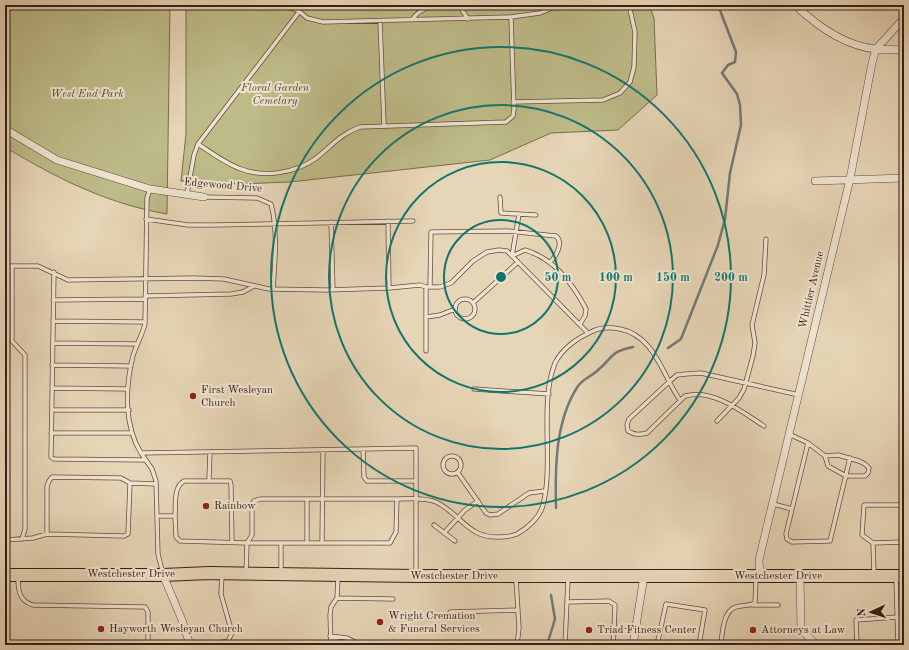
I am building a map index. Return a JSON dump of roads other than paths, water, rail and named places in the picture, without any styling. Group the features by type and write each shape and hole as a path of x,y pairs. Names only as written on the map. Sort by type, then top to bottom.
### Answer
{"main road":[{"name":"Westchester Drive","path":"5,575 163,575 246,573 416,576 900,576"}],"street":[{"path":"795,5 807,17 834,35 849,42 876,49 904,50"},
{"path":"876,49 904,18"},
{"name":"Whittier Avenue","path":"758,576 759,560 850,179 876,49"},
{"name":"Edgewood Drive","path":"5,129 57,160 150,189 204,197"},
{"path":"815,181 904,178"},
{"path":"163,575 182,620 190,645"},
{"path":"633,645 644,576"},
{"path":"800,576 801,629 816,645"}],"lane":[{"path":"284,5 314,21 323,22 511,17 540,13 560,5"},
{"path":"292,5 297,11"},
{"path":"514,102 603,100 620,93 630,82 634,67 635,32 629,5"},
{"path":"412,20 416,14 430,7 460,7 468,19"},
{"path":"187,195 194,155 198,144 297,11"},
{"path":"198,144 242,170 257,173 276,173 293,170 303,166 315,159 339,137 360,127 506,122 513,116 514,102 511,17"},
{"path":"380,21 384,125"},
{"path":"150,189 147,198 146,219 145,322 143,335 133,355 128,388 132,433 141,453 152,469 156,484 158,554 163,575"},
{"name":"Edgewood Drive","path":"204,197 265,200 271,204 274,224 275,260 273,289"},
{"path":"500,197 501,214 536,215"},
{"path":"512,256 519,214"},
{"path":"146,219 188,225 413,221"},
{"path":"388,221 389,288"},
{"path":"331,222 333,290"},
{"path":"426,351 426,317 431,232 517,232 556,236 558,238 557,252 550,262"},
{"path":"717,421 739,398 753,356 755,343 752,325 764,275 766,239"},
{"path":"5,266 38,266 54,272 68,280 217,279 273,289 333,290 389,288 420,285 428,287 451,283 473,261 487,252 499,250 507,251 588,333"},
{"path":"512,256 525,250 544,257 550,262 586,309 585,316 580,324"},
{"path":"473,303 518,262"},
{"path":"12,266 12,341 24,355 25,529 22,539"},
{"path":"54,272 51,457 54,459 145,460"},
{"path":"53,300 231,294 243,292 254,286"},
{"path":"462,299 468,299 473,303 475,309 470,318 460,318 455,309 456,303 462,299"},
{"path":"426,317 440,315 455,309"},
{"path":"53,321 145,322"},
{"path":"246,573 247,543 252,535 252,504 260,498 308,500 397,499 435,501 449,510 469,529 482,536 491,538 517,534 531,525 543,505 549,394 556,362 568,347 579,337 597,328 613,328 635,334 644,340 652,350 680,400"},
{"path":"53,343 138,344"},
{"path":"52,365 131,366"},
{"path":"764,426 732,406 719,400 697,394 685,396 647,433 639,435 628,431 627,425 629,419 677,375 700,373 799,395"},
{"path":"52,388 128,388"},
{"path":"474,389 549,394"},
{"path":"52,410 129,410"},
{"path":"51,433 132,433"},
{"path":"789,434 808,443 825,456 828,466 846,476 865,476 868,473 868,468 865,464 850,458 838,455 825,456"},
{"path":"808,443 786,534 788,539 792,542 830,541 850,458"},
{"path":"141,453 416,448 416,576"},
{"path":"363,449 364,477 367,481 416,481"},
{"path":"322,543 323,450"},
{"path":"209,480 210,452"},
{"path":"453,456 459,459 462,468 458,473 449,474 444,471 443,465 445,459 453,456"},
{"path":"458,473 486,513 494,515 529,493 544,491"},
{"path":"47,534 47,486 52,477 122,478 130,483 156,484"},
{"path":"232,542 230,481 184,481 180,483 177,488 175,516 178,540 247,543 390,543 396,532 397,499"},
{"path":"5,540 22,539 47,534 124,536 128,534 130,483"},
{"path":"307,543 308,500"},
{"path":"444,533 457,518 478,501"},
{"path":"773,504 792,509"},
{"path":"904,505 864,505 862,535 873,543 904,542 904,561"},
{"path":"157,516 175,516"},
{"path":"434,525 455,541"},
{"path":"280,574 281,543"},
{"path":"873,543 874,576"},
{"path":"212,645 228,641 232,633 221,594 222,573"},
{"path":"18,575 20,596 27,603 33,605 145,607 148,612 148,645"},
{"path":"331,645 330,615 331,607 337,598 338,575"},
{"path":"516,576 518,610 517,645"},
{"path":"565,645 568,576"},
{"path":"751,605 756,600 758,576"},
{"path":"898,645 900,576"},
{"path":"337,598 393,599"},
{"path":"567,602 609,601 615,606 613,645"},
{"path":"657,645 666,604 705,610 699,645"},
{"path":"721,645 722,630 728,613 736,607 751,605 778,605"},
{"path":"450,612 518,610"},
{"path":"857,645 856,620 898,617"},
{"path":"614,630 635,631"},
{"path":"330,636 346,638 361,645 390,644"}],"waterway":[{"path":"668,348 681,339 718,245 725,219 730,173 741,125 740,105 737,94 722,73 728,65 735,62 736,52 718,5"},
{"path":"556,508 556,461 558,445 561,429 570,400 578,386 597,371 612,356 620,351 633,347"},
{"path":"547,645 555,619 551,595"}],"place":[{"name":"First Wesleyan Church","path":"193,396"},
{"name":"Rainbow","path":"206,506"},
{"name":"Wright Cremation & Funeral Services","path":"380,622"},
{"name":"Hayworth Wesleyan Church","path":"101,629"},
{"name":"Triad Fitness Center","path":"589,630"},
{"name":"Attorneys at Law","path":"753,630"}],"park label":[{"name":"West End Park","path":"87,94"},
{"name":"Floral Garden Cemetary","path":"275,94"}]}
